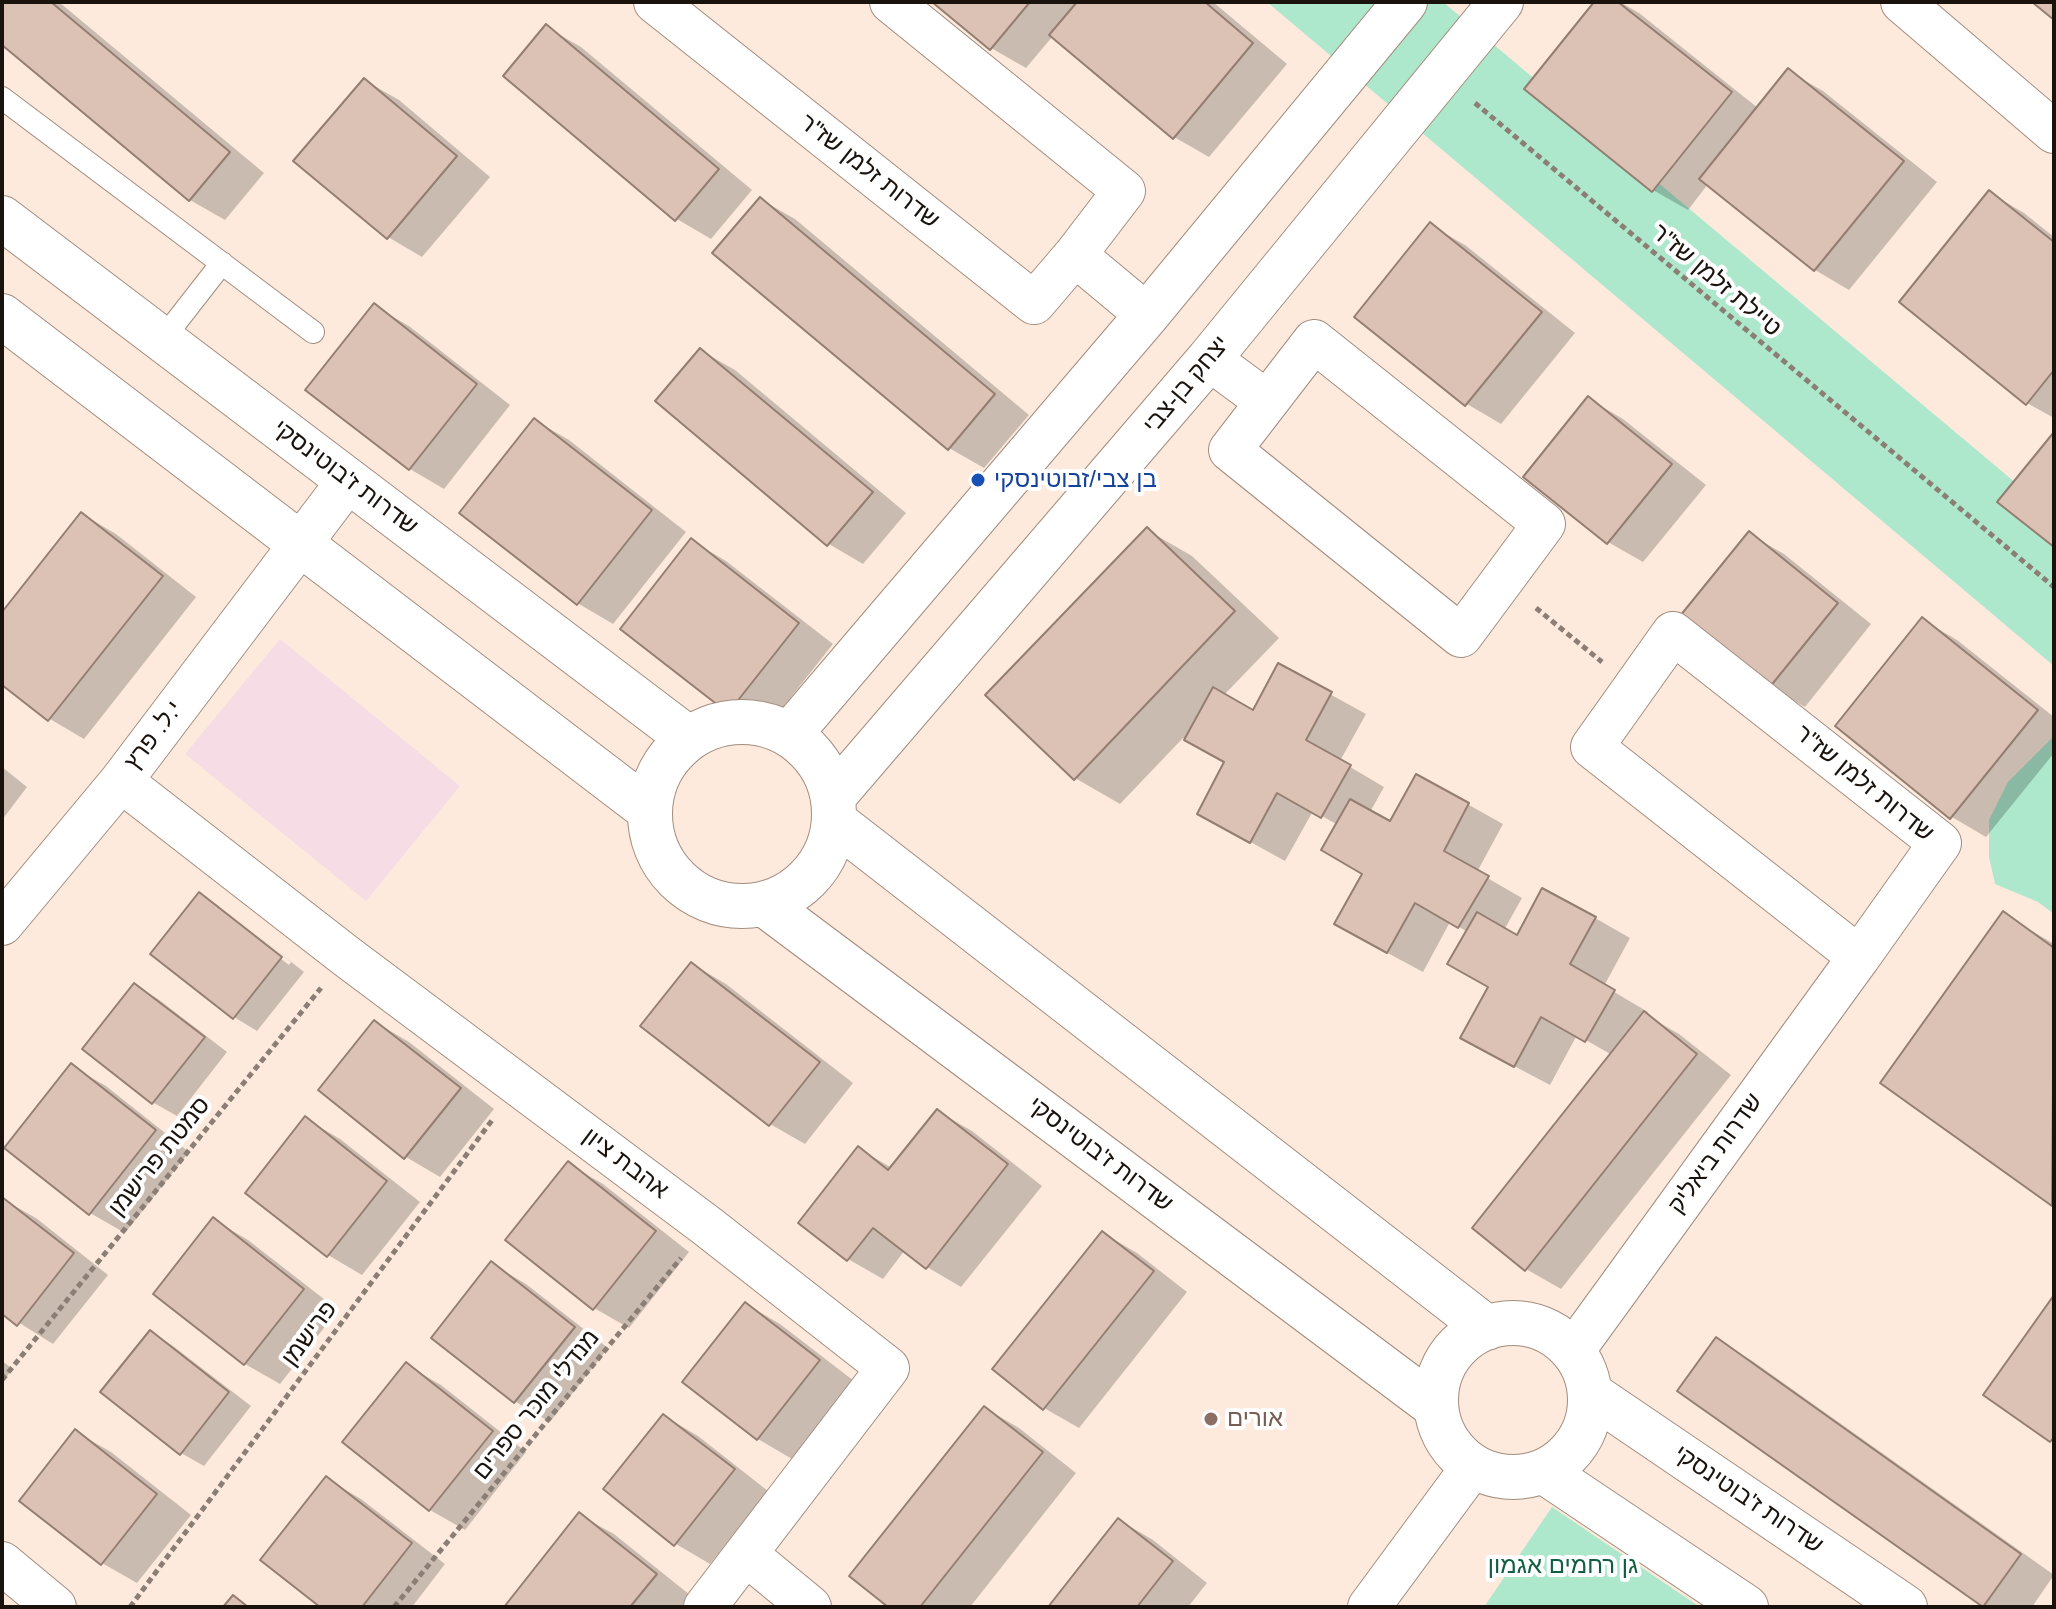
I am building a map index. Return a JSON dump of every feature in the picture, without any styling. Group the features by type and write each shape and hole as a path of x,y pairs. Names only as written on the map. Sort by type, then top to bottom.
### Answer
{"street":[{"name":"שדרות זלמן שז\"ר","path":"655,2 1034,303 1124,191 891,2"},
{"path":"789,735 1147,315 1405,2"},
{"name":"יצחק בן-צבי","path":"834,809 1501,2"},
{"path":"1902,2 2054,132"},
{"name":"שדרות ז'בוטינסקי","path":"2,218 688,738"},
{"path":"1075,255 1147,315"},
{"path":"2,316 649,810"},
{"path":"1314,341 1544,524 1461,636 1230,450 1266,401 1314,341"},
{"path":"1209,359 1266,401"},
{"name":"י.ל. פרץ","path":"2,924 121,781 348,481"},
{"name":"שדרות זלמן שז\"ר","path":"1673,633 1940,843 1859,957 1592,747 1634,688 1673,633"},
{"path":"738,721 765,725 789,735 810,751 824,772 834,809 828,849 813,873 791,893 764,904 736,907 708,900 683,886 664,865 652,839 649,810 654,783 668,758 688,738 712,726 738,721"},
{"name":"אהבת ציון","path":"121,781 346,956 520,1083 707,1226 888,1368 705,1607"},
{"path":"834,809 1487,1328"},
{"name":"שדרות ז'בוטינסקי","path":"764,904 1436,1407"},
{"name":"שדרות ביאליק","path":"1573,1351 1859,957"},
{"path":"1510,1323 1533,1326 1555,1335 1573,1351 1585,1371 1591,1394 1589,1417 1580,1440 1564,1458 1543,1471 1520,1477 1495,1475 1473,1466 1455,1450 1442,1430 1436,1407 1438,1381 1448,1358 1465,1340 1487,1328 1510,1323"},
{"name":"שדרות ז'בוטינסקי","path":"1591,1394 1905,1607"},
{"path":"1369,1607 1473,1466"},
{"path":"1543,1471 1746,1607"},
{"path":"747,1555 810,1607"},
{"path":"2,1563 55,1607"}],"lane":[{"path":"2,98 313,332"},
{"path":"162,340 222,263"}],"path":[{"name":"טיילת זלמן שז\"ר","path":"1442,75 2054,587"},
{"path":"1502,581 1634,688"},
{"name":"סמטת פרישמן","path":"2,1380 346,956"},
{"name":"פרישמן","path":"130,1607 520,1083"},
{"name":"מנדלי מוכר ספרים","path":"394,1607 707,1226"}],"shaded area":[{"path":"280,639 460,786 366,901 185,754"}],"green space":[{"path":"1267,2 1443,2 2054,515 2054,666"},
{"path":"2054,736 2054,914 2038,902 1995,884 1989,857 1989,820 2008,782"},
{"name":"גן רחמים אגמון","path":"1552,1507 1700,1607 1484,1607"}],"building":[{"path":"2,2 51,2 230,152 189,201 2,45"},
{"path":"932,2 1030,2 990,50"},
{"path":"1077,2 1205,2 1253,43 1173,139 1049,35"},
{"path":"1594,2 1618,2 1732,92 1652,192 1524,89"},
{"path":"2032,2 2054,2 2054,20"},
{"path":"546,24 719,169 675,221 503,76"},
{"path":"1788,68 1904,161 1814,271 1699,179"},
{"path":"364,78 457,156 387,239 293,161"},
{"path":"1989,190 2054,242 2054,370 2026,405 1899,302"},
{"path":"760,197 995,394 948,450 712,253"},
{"path":"1430,222 1542,312 1465,406 1354,317"},
{"path":"374,303 477,384 409,470 305,390"},
{"path":"700,348 873,492 827,546 655,401"},
{"path":"1588,396 1672,464 1607,544 1523,477"},
{"path":"534,418 652,510 577,605 459,513"},
{"path":"2054,432 2054,547 1997,502"},
{"path":"81,512 163,576 48,721 2,685 2,612"},
{"path":"1147,527 1235,611 1074,780 985,695"},
{"path":"1749,531 1838,603 1769,688 1680,616"},
{"path":"691,538 799,623 728,713 620,629"},
{"path":"1922,617 2038,710 1950,819 1835,726"},
{"path":"1278,663 1332,692 1306,740 1351,765 1321,818 1277,793 1250,843 1197,814 1224,762 1184,740 1213,687 1253,710"},
{"path":"1416,774 1469,803 1444,851 1489,876 1458,928 1415,903 1387,953 1334,924 1362,874 1321,850 1350,799 1390,821"},
{"path":"1542,888 1596,917 1570,964 1615,990 1585,1042 1541,1017 1514,1067 1460,1038 1488,987 1447,964 1477,912 1517,935"},
{"path":"199,892 282,957 233,1019 150,954"},
{"path":"2003,911 2054,948 2052,1206 1880,1083"},
{"path":"691,962 820,1062 769,1126 640,1026"},
{"path":"134,983 205,1037 152,1104 82,1049"},
{"path":"1644,1011 1697,1054 1525,1271 1472,1228"},
{"path":"374,1020 461,1088 404,1159 318,1090"},
{"path":"71,1063 156,1130 89,1215 4,1148"},
{"path":"937,1109 1008,1164 926,1269 873,1228 847,1261 798,1223 858,1146 888,1170"},
{"path":"305,1116 387,1181 327,1257 245,1193"},
{"path":"568,1161 656,1231 593,1310 505,1240"},
{"path":"2,1197 74,1253 17,1326 2,1314"},
{"path":"213,1217 304,1289 244,1365 153,1294"},
{"path":"1102,1231 1154,1271 1043,1410 992,1369"},
{"path":"491,1261 575,1327 514,1403 431,1338"},
{"path":"2054,1295 2054,1437 2050,1442 1983,1395"},
{"path":"745,1302 820,1360 757,1440 682,1382"},
{"path":"150,1330 229,1392 180,1455 100,1392"},
{"path":"1716,1337 2021,1554 1983,1607 1677,1391"},
{"path":"406,1362 493,1431 429,1511 342,1442"},
{"path":"984,1406 1043,1452 920,1607 888,1607 849,1576"},
{"path":"663,1414 735,1469 674,1546 603,1489"},
{"path":"75,1429 157,1494 101,1565 19,1501"},
{"path":"326,1476 412,1543 362,1607 320,1607 260,1560"},
{"path":"579,1512 657,1574 630,1607 504,1607"},
{"path":"1118,1518 1173,1561 1137,1607 1048,1607"},
{"path":"233,1595 248,1607 223,1607"}],"place":[{"name":"בן צבי/זבוטינסקי","path":"978,480"},
{"name":"אורים","path":"1211,1419"}]}
